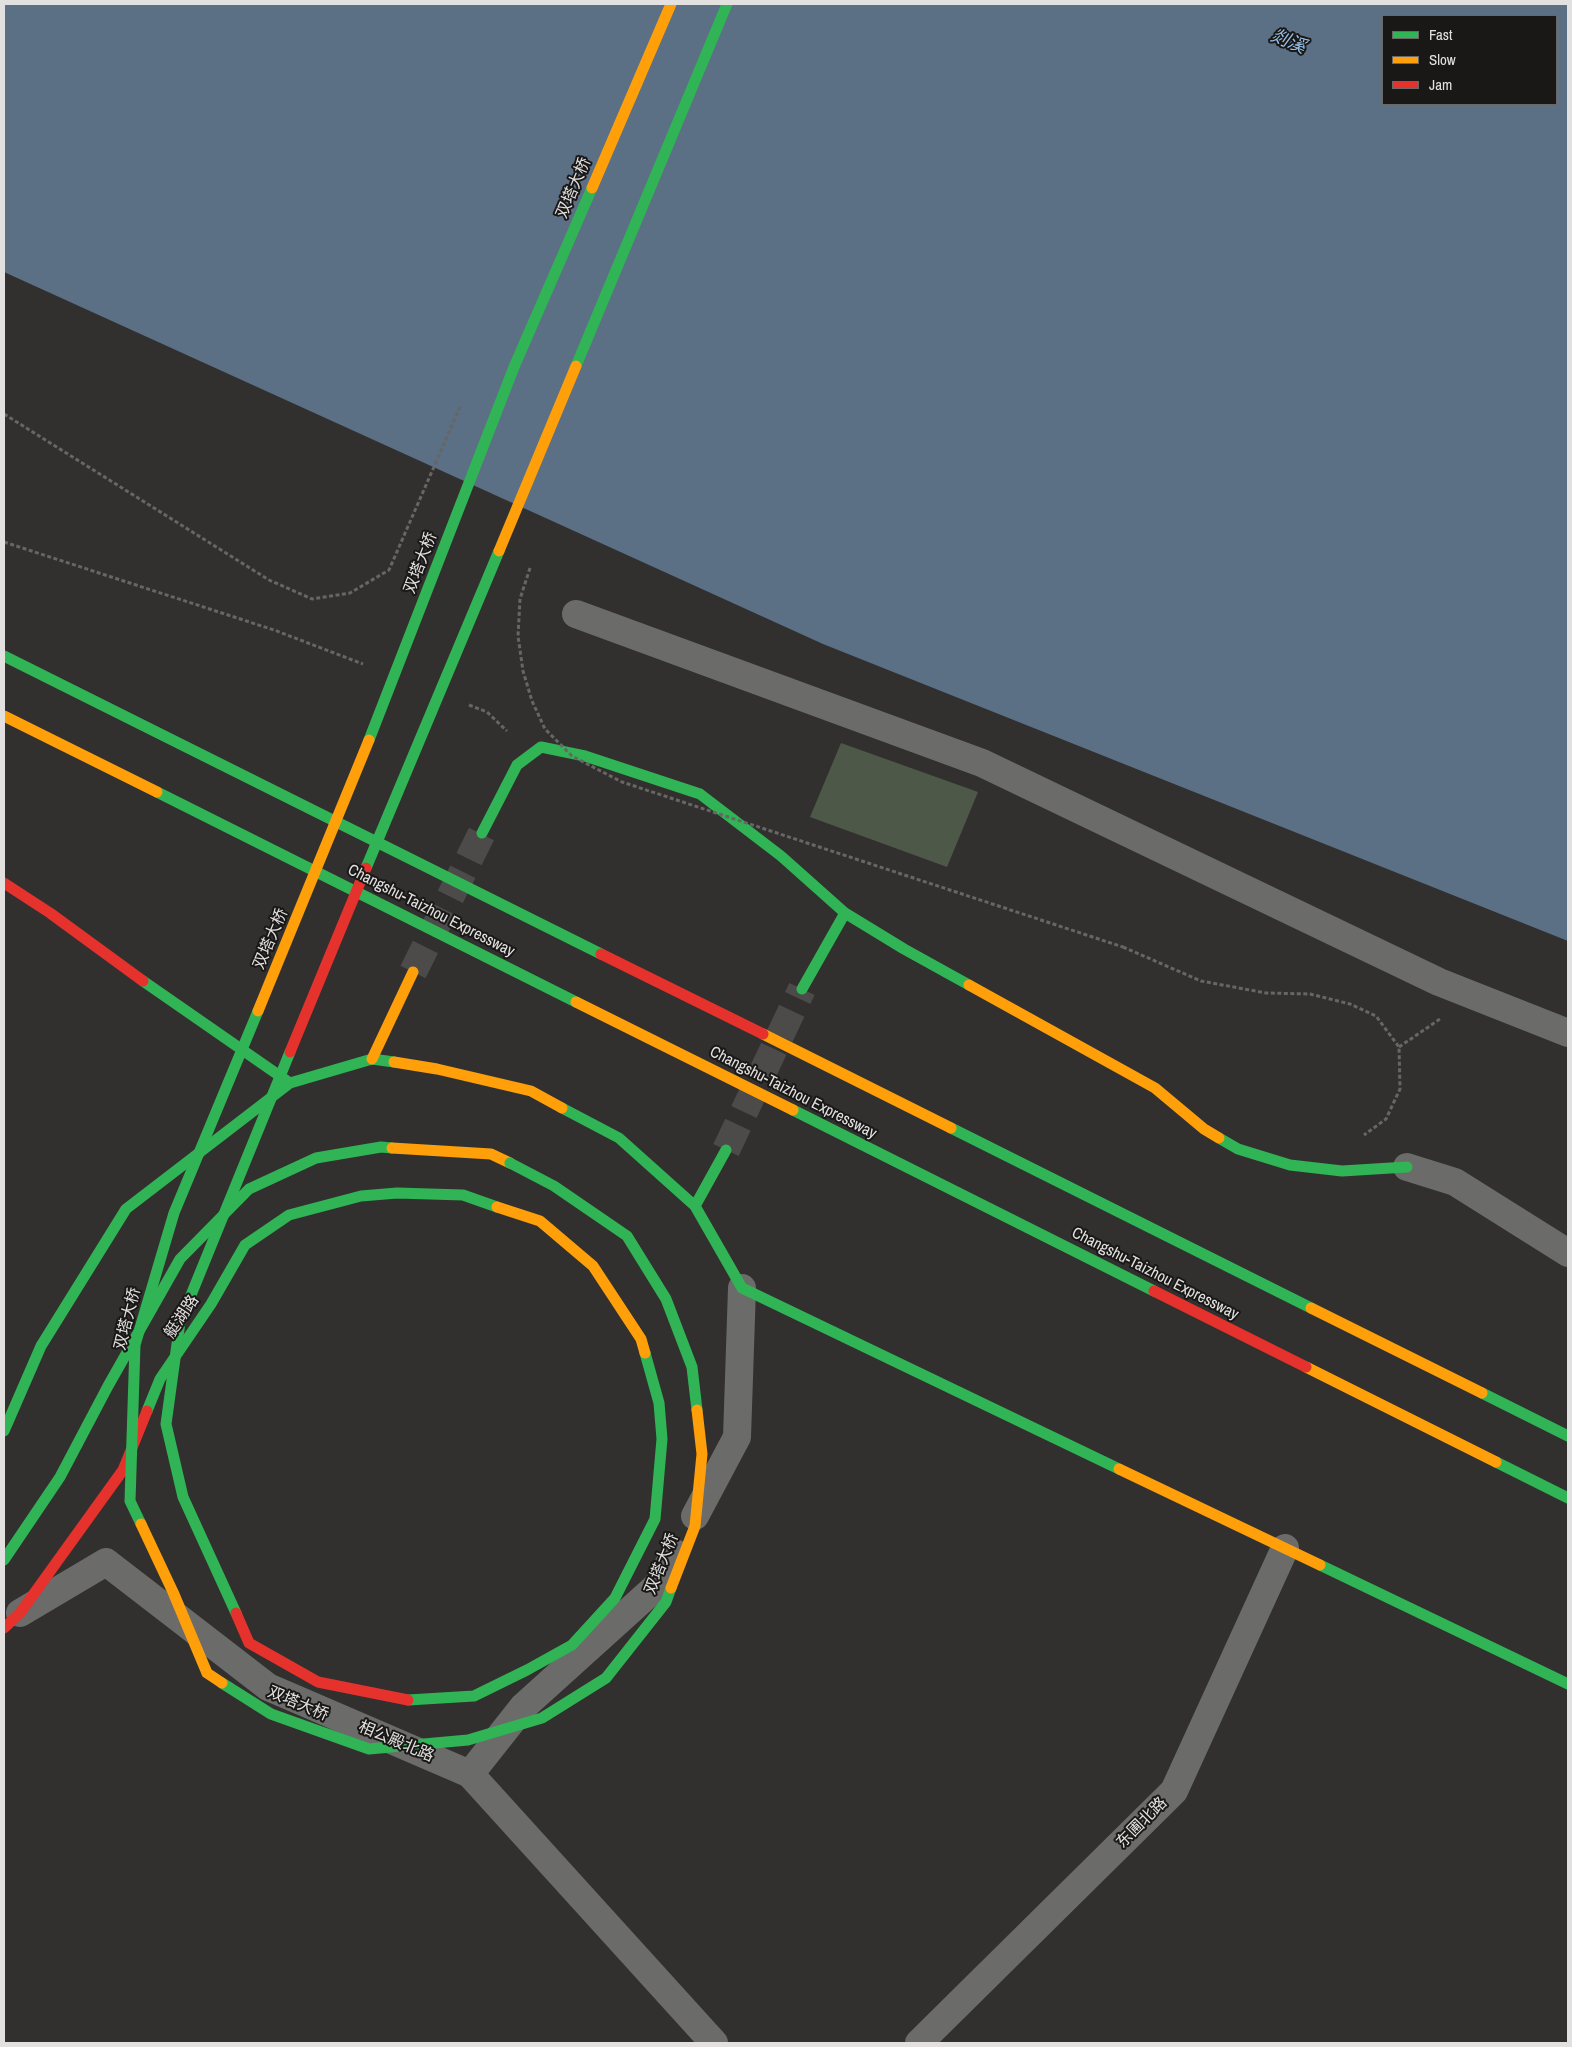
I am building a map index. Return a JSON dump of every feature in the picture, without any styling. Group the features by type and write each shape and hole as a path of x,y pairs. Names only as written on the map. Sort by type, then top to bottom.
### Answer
{"main road":[{"name":"双塔大桥","path":"510,1164 554,1186 627,1236 666,1298 692,1367 702,1454 695,1526 666,1602 606,1678 542,1718 468,1740 369,1749 271,1714 207,1673 173,1592 130,1500 135,1345 174,1213 338,819 514,368 671,4"},
{"name":"双塔大桥","path":"497,1207 540,1220 594,1266 641,1339 659,1403 662,1439 655,1519 614,1598 572,1645 483,1692 474,1696 407,1700 318,1682 249,1643 183,1497 166,1424 180,1322 265,1111 727,4"},
{"path":"4,656 1568,1436"},
{"name":"Changshu-Taizhou Expressway","path":"4,716 1568,1498"},
{"path":"482,833 517,765 541,747 585,756 700,794 781,856 845,912 904,949 1155,1088 1204,1130 1238,1148 1290,1165 1342,1171 1407,1167"},
{"path":"4,883 50,913 189,1014 290,1083"},
{"path":"802,989 845,912"},
{"path":"372,1059 413,972"},
{"path":"4,1431 42,1346 126,1209 290,1083 372,1059 437,1068 531,1091 619,1138 695,1206 742,1288 1568,1684"},
{"name":"艇湖路","path":"4,1560 60,1477 108,1386 180,1259 248,1188 316,1158 381,1147 491,1154 510,1164"},
{"path":"695,1206 726,1150"},
{"name":"艇湖路","path":"12,1621 123,1470 160,1379 211,1304 245,1245 289,1215 361,1196 397,1194 463,1195 497,1207"}],"street":[{"path":"576,614 982,763 1438,982 1568,1034"},
{"path":"1407,1167 1455,1182 1568,1253"},
{"path":"470,1774 523,1706 657,1586 737,1437 742,1288"},
{"name":"东圃北路","path":"919,2043 1174,1791 1285,1548"},
{"name":"相公殿北路","path":"12,1621 106,1562 268,1687 470,1774 714,2043"}],"path":[{"path":"4,414 269,580 312,599 350,593 389,570 462,402"},
{"path":"4,542 274,630 369,667"},
{"path":"531,566 520,599 518,636 523,671 532,701 545,729 572,756 622,782 1123,947 1201,981 1266,993 1310,994 1350,1004 1376,1016 1399,1047 1400,1089 1386,1119 1361,1137"},
{"path":"469,705 487,712 508,732 517,765"},
{"path":"1399,1047 1474,996"}],"green space":[{"path":"841,743 978,792 947,867 810,817"}],"water":[{"name":"剡溪","path":"4,4 1568,4 1568,941 823,644 4,272"}],"tunnel":[{"path":"413,972 482,833"},
{"path":"726,1150 802,989"}],"traffic: fast":[{"path":"576,366 727,4"},
{"path":"369,740 514,367 592,188"},
{"path":"366,868 499,551"},
{"path":"4,656 601,954"},
{"path":"482,833 517,765 541,747 585,756 700,794 781,856 845,913 904,949 969,985"},
{"path":"157,792 576,1002"},
{"path":"802,989 845,913"},
{"path":"143,981 290,1083"},
{"path":"141,1524 130,1501 135,1345 174,1213 258,1011"},
{"path":"236,1613 183,1497 166,1424 180,1322 290,1052"},
{"path":"4,1431 41,1346 126,1209 290,1083 372,1059 394,1062"},
{"path":"562,1108 619,1138 695,1206 742,1288 1119,1469"},
{"path":"793,1110 1154,1291"},
{"path":"951,1128 1311,1308"},
{"path":"1219,1138 1238,1149 1290,1165 1342,1171 1407,1167"},
{"path":"4,1560 60,1477 108,1386 180,1259 249,1189 316,1158 381,1147 392,1148"},
{"path":"695,1206 726,1150"},
{"path":"510,1163 554,1186 627,1236 666,1299 692,1367 697,1410"},
{"path":"147,1411 160,1379 211,1304 245,1245 289,1215 361,1196 397,1193 463,1195 497,1207"},
{"path":"408,1700 474,1696 527,1670 572,1645 615,1598 655,1519 662,1439 659,1403 645,1353"},
{"path":"1482,1393 1568,1436"},
{"path":"1496,1462 1568,1498"},
{"path":"1320,1565 1568,1684"},
{"path":"222,1683 271,1714 369,1749 468,1740 542,1718 606,1678 666,1602 671,1588"}],"traffic: slow":[{"path":"592,188 671,4"},
{"path":"499,551 576,366"},
{"path":"4,716 157,792"},
{"path":"258,1011 369,740"},
{"path":"372,1059 413,972"},
{"path":"969,985 1155,1088 1204,1129 1219,1138"},
{"path":"576,1002 793,1110"},
{"path":"763,1034 951,1128"},
{"path":"394,1062 437,1069 531,1091 562,1108"},
{"path":"392,1148 491,1154 510,1163"},
{"path":"497,1207 540,1221 593,1266 641,1339 645,1353"},
{"path":"1311,1308 1482,1393"},
{"path":"1306,1367 1496,1462"},
{"path":"671,1588 695,1526 702,1454 697,1410"},
{"path":"1119,1469 1320,1565"},
{"path":"141,1524 173,1592 207,1673 222,1683"}],"traffic: jam":[{"path":"290,1052 366,868"},
{"path":"4,883 50,913 143,981"},
{"path":"601,954 763,1034"},
{"path":"1154,1291 1306,1367"},
{"path":"4,1628 20,1613 123,1470 147,1411"},
{"path":"236,1613 249,1643 318,1682 408,1700"}]}
